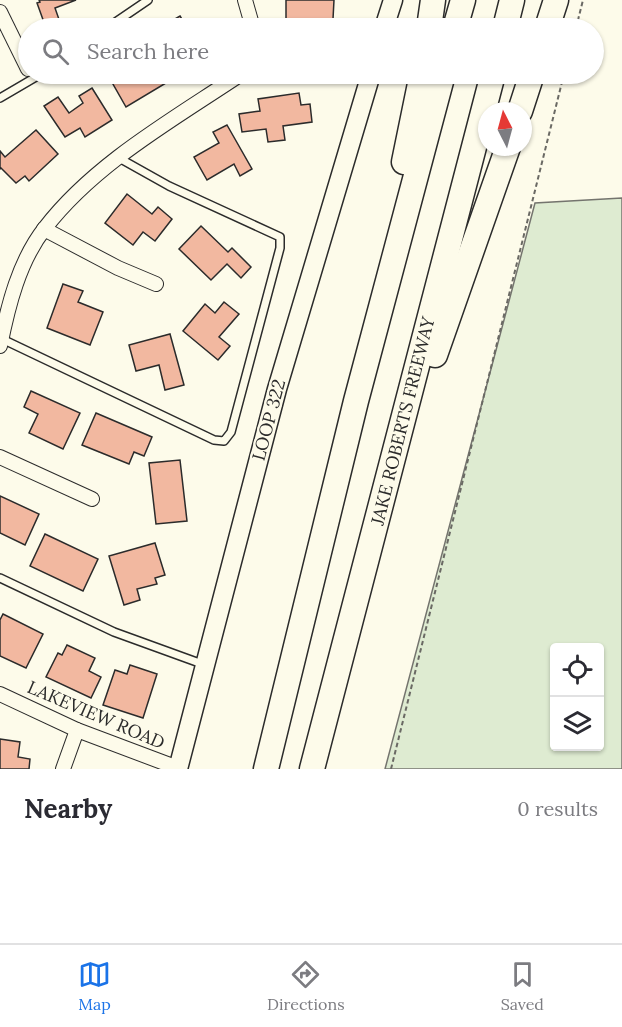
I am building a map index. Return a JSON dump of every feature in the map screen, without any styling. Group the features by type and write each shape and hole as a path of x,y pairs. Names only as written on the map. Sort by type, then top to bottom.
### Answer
{"highway":[{"path":"430,18 433,0"},
{"path":"458,18 463,0"},
{"path":"508,18 512,0"},
{"path":"550,18 556,0"},
{"path":"356,402 420,84"},
{"path":"266,769 356,402 440,84"},
{"name":"JAKE ROBERTS FREEWAY","path":"312,769 490,84"},
{"path":"523,102 529,84"},
{"path":"368,556 451,307 505,156"}],"main road":[{"path":"387,18 393,0"},
{"name":"LOOP 322","path":"178,769 277,389 368,84"}],"street":[{"path":"245,0 250,18"},
{"path":"0,12 18,45"},
{"path":"1,343 9,305 25,263 44,229 78,191 118,158 226,84"},
{"path":"44,229 118,268 156,284"},
{"path":"0,457 92,499"},
{"name":"LAKEVIEW ROAD","path":"0,694 77,730 178,769"},
{"path":"63,769 77,730"}],"lane":[{"path":"122,18 148,0"},
{"path":"0,98 18,84"},
{"path":"1,343 214,440 224,441 231,432 280,248 280,237 169,186 118,158"},
{"path":"0,578 114,632 205,665"}],"path":[{"path":"578,18 583,0"},
{"path":"391,769 562,84"}],"green space":[{"path":"622,198 622,769 385,769 535,203"}],"building":[{"path":"39,0 76,0 55,8 58,18 42,18 37,3 40,2"},
{"path":"286,0 334,0 333,18 286,18"},
{"path":"113,84 164,84 126,107"},
{"path":"92,88 112,120 85,137 80,128 65,137 44,106 58,97 69,113 83,103 79,96"},
{"path":"299,93 301,105 310,104 312,122 283,126 285,140 268,142 266,129 242,132 239,114 260,111 258,99"},
{"path":"227,125 252,169 240,176 234,164 207,180 194,157 219,143 213,132"},
{"path":"36,130 58,154 29,181 25,176 16,183 0,169 0,151 5,157"},
{"path":"127,194 152,214 158,207 172,219 155,241 143,232 133,245 105,223"},
{"path":"201,226 228,252 232,248 251,267 241,278 227,264 211,280 179,249"},
{"path":"63,284 83,291 78,302 103,312 90,345 47,328"},
{"path":"224,302 239,314 219,337 230,346 218,360 183,331 205,304 215,313"},
{"path":"170,334 184,385 165,390 159,365 136,371 129,345"},
{"path":"31,391 80,413 63,449 29,433 38,414 24,407"},
{"path":"96,413 152,437 144,456 134,452 129,464 82,445"},
{"path":"180,460 187,521 156,524 149,463"},
{"path":"0,496 39,514 25,545 0,533"},
{"path":"45,534 98,559 83,591 30,566"},
{"path":"155,543 165,575 155,578 157,584 137,589 140,600 124,605 109,556"},
{"path":"3,614 43,634 26,668 0,656 0,620"},
{"path":"67,645 95,658 89,671 101,677 91,698 46,677 58,653 62,655"},
{"path":"130,665 157,674 143,718 103,705 115,670 127,674"},
{"path":"0,739 20,742 18,757 30,759 29,769 0,769"}]}
